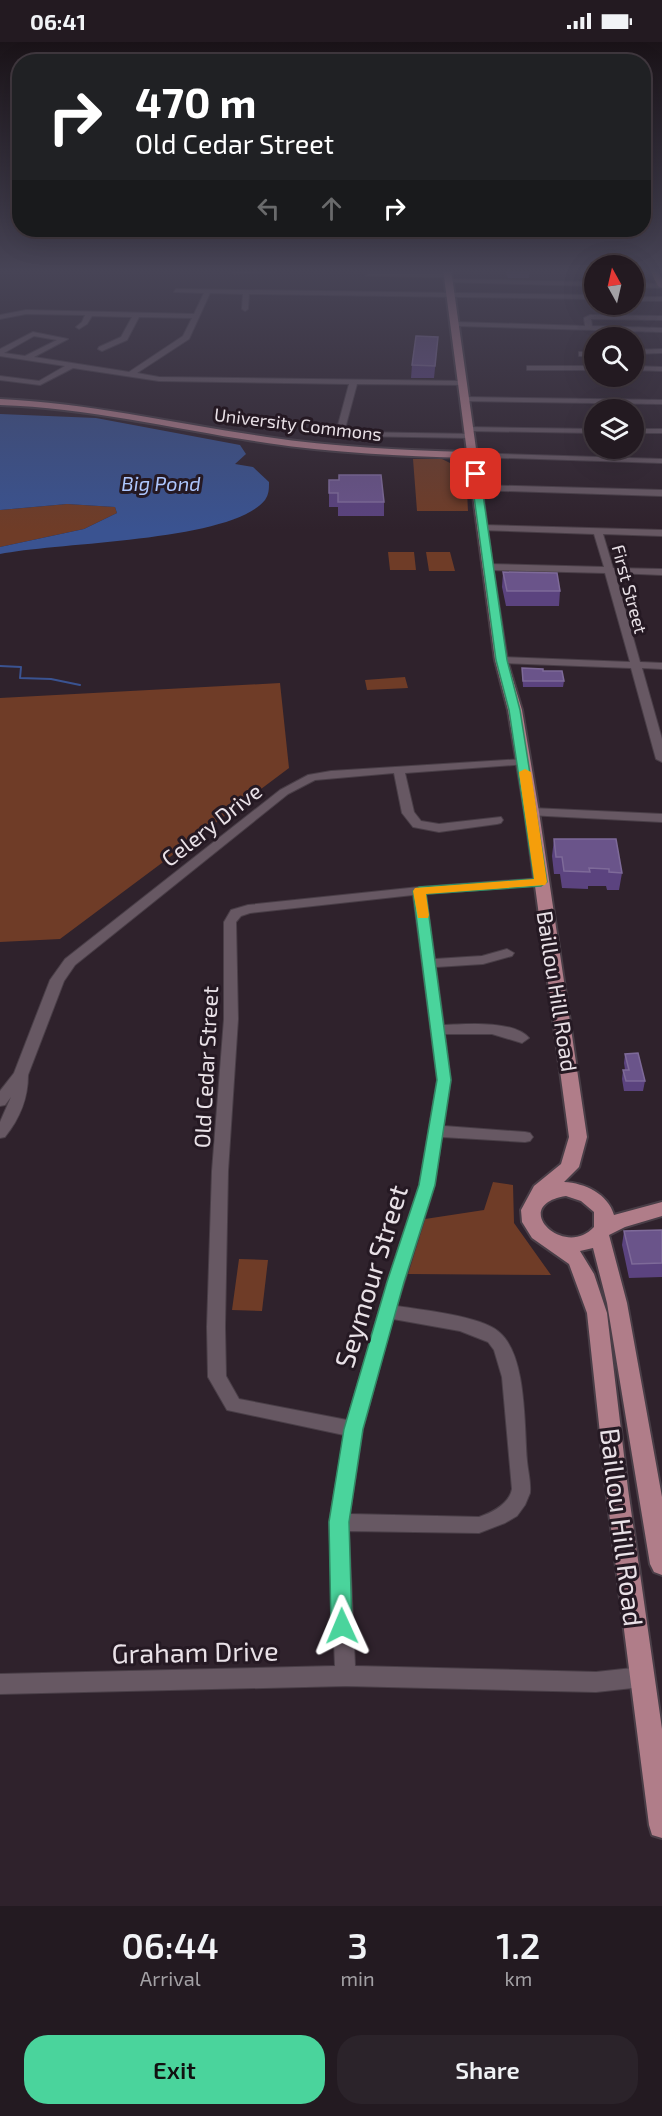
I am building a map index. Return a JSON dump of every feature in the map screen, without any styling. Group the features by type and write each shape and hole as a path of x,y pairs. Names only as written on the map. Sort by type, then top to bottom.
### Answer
{"main road":[{"name":"Baillou Hill Road","path":"460,356 501,660 515,710 532,812 578,1137 570,1167 565,1174 548,1184 535,1199"},
{"name":"University Commons","path":"0,404 120,414 243,437 293,443 411,453 473,455"},
{"path":"601,1232 605,1217 601,1208 584,1194 573,1190 554,1190 535,1199 530,1210 531,1223 540,1235 555,1242 580,1244 591,1241 619,1221 662,1209"},
{"name":"Baillou Hill Road","path":"601,1232 617,1303 662,1564"},
{"name":"Baillou Hill Road","path":"555,1242 576,1259 584,1274 597,1312 617,1489 662,1825"}],"street":[{"path":"16,356 159,379 463,383"},
{"path":"26,358 30,356"},
{"path":"130,375 158,356"},
{"path":"0,378 42,383 73,365"},
{"path":"530,368 584,368"},
{"path":"644,368 662,369"},
{"path":"354,381 342,425 345,431 353,434 584,430"},
{"path":"464,399 662,402"},
{"path":"644,431 662,431"},
{"path":"473,455 662,460"},
{"path":"477,488 662,493"},
{"path":"483,528 662,533"},
{"name":"First Street","path":"598,531 662,759"},
{"path":"487,567 662,572"},
{"path":"501,660 662,666"},
{"name":"Celery Drive","path":"0,1101 21,1076 57,980 70,962 284,792 301,782 331,774 523,762"},
{"path":"399,770 408,813 417,824 439,828 497,820"},
{"path":"532,812 662,818"},
{"name":"Old Cedar Street","path":"354,1429 233,1405 217,1377 220,1172 231,1019 230,922 236,913 248,909 419,891 541,882"},
{"name":"Seymour Street","path":"346,1676 339,1522 354,1429 427,1185 444,1080 419,891"},
{"path":"430,963 483,960 507,953"},
{"path":"439,1030 499,1030 512,1032 522,1038"},
{"name":"Celery Drive","path":"0,1132 9,1122 18,1102 21,1076"},
{"path":"436,1131 525,1137"},
{"path":"339,1522 479,1525 495,1520 508,1510 521,1492 515,1416 509,1375 500,1344 485,1330 388,1311"},
{"name":"Graham Drive","path":"0,1684 346,1676 596,1682 642,1677"}],"shaded area":[{"path":"413,459 442,459 466,471 468,511 417,511"},
{"path":"67,504 115,507 117,513 84,529 0,547 0,510"},
{"path":"388,552 414,552 416,570 390,570"},
{"path":"426,552 450,552 455,571 429,571"},
{"path":"405,677 408,688 367,690 365,680"},
{"path":"280,683 289,768 60,939 0,942 0,698"},
{"path":"493,1182 513,1185 514,1223 551,1275 408,1274 425,1219 484,1210"},
{"path":"239,1259 268,1260 262,1311 232,1310"}],"water":[{"name":"Big Pond","path":"0,414 96,418 240,445 246,454 235,464 253,467 269,482 268,494 265,500 246,514 217,524 141,538 0,554 0,547 84,529 117,513 115,507 67,504 0,510"}],"building":[{"path":"413,356 436,356 435,366 412,365"},
{"path":"339,475 381,475 384,502 338,502 338,493 329,493 329,480 339,480"},
{"path":"503,572 557,573 560,591 507,591"},
{"path":"522,668 562,671 564,681 523,681"},
{"path":"554,839 616,839 622,873 609,872 609,869 589,868 590,872 564,871 562,857 556,857"},
{"path":"638,1053 645,1081 626,1081 623,1070 629,1070 625,1054"},
{"path":"662,1230 662,1263 632,1264 624,1231"}],"waterway":[{"path":"0,666 21,667 20,678 51,679 80,685"}],"slow traffic":[{"path":"423,915 419,891 541,882 525,772"}],"route":[{"path":"342,1626 339,1522 354,1429 396,1282 427,1185 444,1080 419,891 541,882 515,710 501,660 487,571 476,474"}]}
